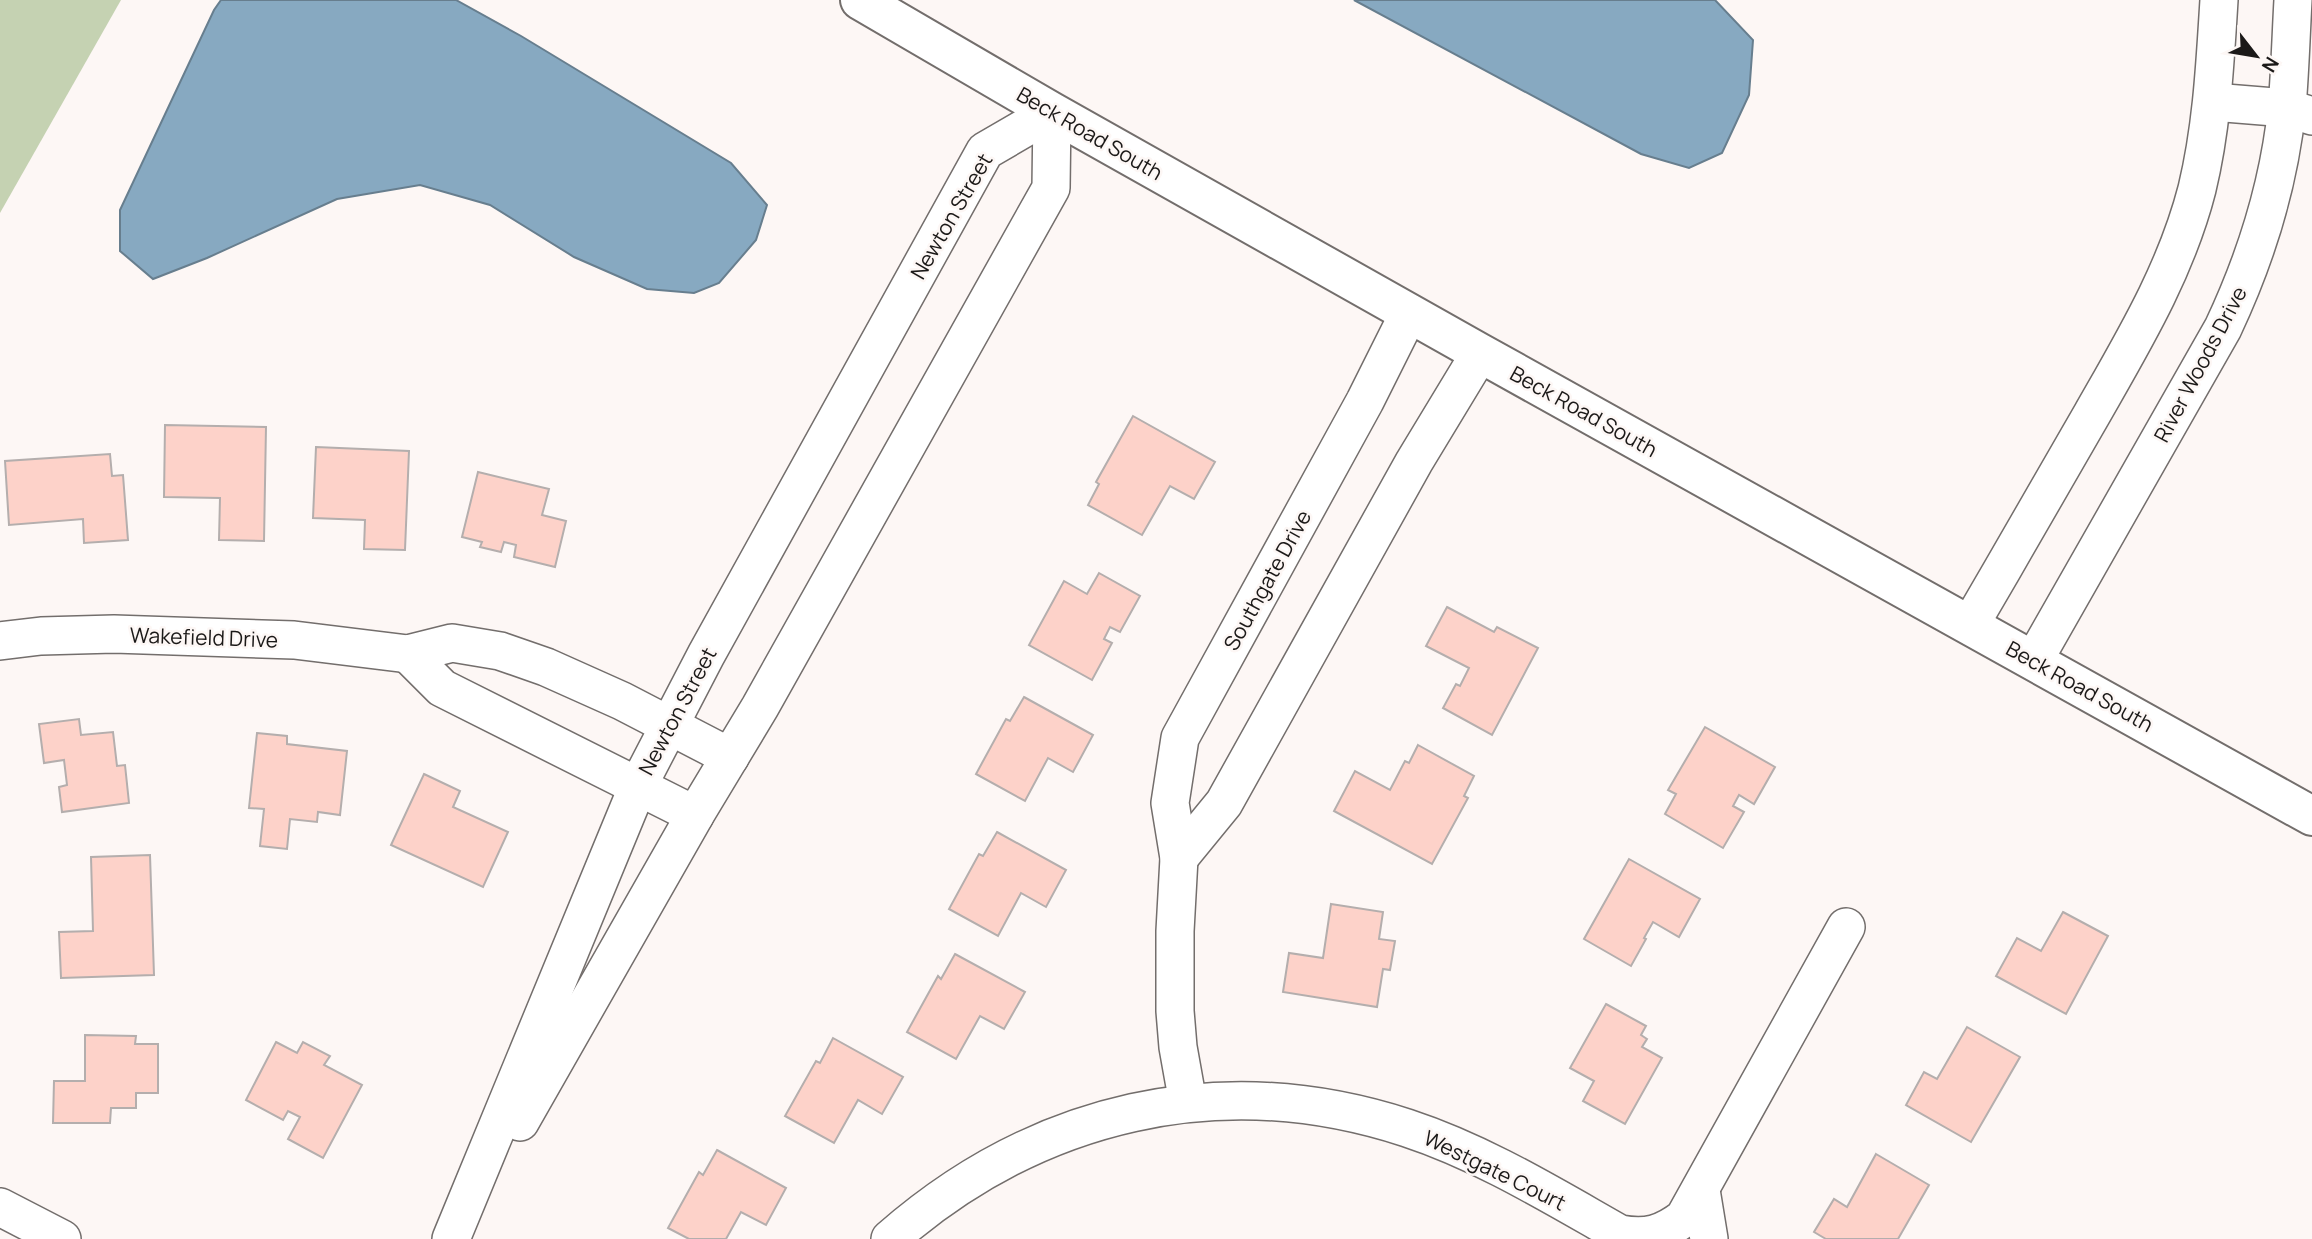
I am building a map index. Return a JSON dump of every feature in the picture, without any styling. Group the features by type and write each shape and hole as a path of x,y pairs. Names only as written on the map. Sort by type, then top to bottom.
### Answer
{"main road":[{"name":"Beck Road South","path":"860,0 1052,112 1480,353 2312,816"}],"street":[{"path":"1970,625 2145,321 2182,238 2208,141 2219,0"},
{"name":"River Woods Drive","path":"2034,660 2216,340 2242,287 2263,229 2279,159 2299,112 2293,0"},
{"path":"2213,102 2299,112"},
{"name":"Newton Street","path":"452,1239 638,786 669,724 985,151 1052,112"},
{"name":"Newton Street","path":"452,1239 695,815 761,707 1051,188 1052,112"},
{"name":"Southgate Drive","path":"1188,1103 1175,1011 1179,858 1170,803 1180,738 1365,401 1409,313"},
{"path":"1179,858 1224,803 1419,453 1480,353"},
{"name":"Wakefield Drive","path":"0,641 41,636 114,634 294,640 408,654 452,643 500,651 546,667 669,724 730,757"},
{"path":"408,654 442,688 695,815"},
{"name":"Westgate Court","path":"1188,1103 1274,1101 1359,1114 1408,1128 1502,1168 1595,1229 1652,1237 1669,1230 1684,1218 1846,927"},
{"path":"890,1239 920,1213 979,1172 1049,1137 1124,1113 1188,1103"},
{"path":"1701,1190 1709,1239"},
{"path":"0,1206 62,1239"}],"green space":[{"path":"0,0 121,0 0,213"}],"water":[{"path":"221,0 456,0 521,36 731,163 767,205 756,240 719,283 694,293 647,289 574,257 490,205 420,185 337,199 207,258 153,279 120,251 120,210"},
{"path":"1354,0 1715,0 1753,40 1749,95 1722,153 1689,168 1641,154"}],"building":[{"path":"1133,416 1215,462 1194,499 1170,486 1142,535 1088,505 1099,484 1096,482"},
{"path":"165,425 266,427 264,541 219,540 220,498 164,497"},
{"path":"316,447 409,451 405,550 364,549 365,520 313,518"},
{"path":"110,454 112,476 123,475 128,540 84,543 83,519 9,525 5,461"},
{"path":"478,472 549,489 542,515 566,521 555,567 514,557 516,545 504,542 501,552 480,547 482,542 462,537"},
{"path":"1099,573 1140,596 1120,632 1110,627 1104,639 1112,643 1092,680 1029,645 1064,581 1087,594"},
{"path":"1447,607 1494,632 1497,627 1538,648 1492,735 1443,708 1456,684 1460,686 1469,668 1426,646"},
{"path":"1024,697 1093,735 1073,772 1048,758 1025,801 976,774 1006,719 1010,721"},
{"path":"79,719 81,735 113,732 117,766 125,765 129,803 62,812 59,787 67,785 64,760 44,763 39,724"},
{"path":"1705,727 1775,767 1754,804 1739,795 1733,806 1744,812 1723,848 1665,814 1676,794 1668,790"},
{"path":"257,733 287,736 287,744 347,751 340,815 318,812 317,822 290,819 287,849 260,846 264,809 249,808"},
{"path":"1418,745 1474,776 1464,796 1468,798 1432,864 1334,811 1355,771 1390,790 1405,761 1409,763"},
{"path":"424,774 460,791 453,807 508,832 483,887 391,845"},
{"path":"997,832 1066,870 1046,907 1021,893 998,936 949,909 979,854 983,856"},
{"path":"150,855 154,975 61,978 59,932 93,931 91,857"},
{"path":"1629,859 1700,899 1679,937 1653,922 1631,966 1584,939"},
{"path":"1331,904 1383,912 1379,939 1395,941 1390,970 1383,969 1377,1007 1283,992 1289,953 1323,958"},
{"path":"2063,912 2108,936 2066,1014 1996,976 2017,938 2041,951"},
{"path":"955,954 1025,992 1004,1029 980,1016 956,1059 907,1032 938,976 941,979"},
{"path":"1606,1004 1646,1026 1641,1035 1647,1039 1642,1047 1662,1058 1625,1124 1583,1101 1594,1081 1570,1068"},
{"path":"1967,1027 2020,1057 1971,1142 1906,1105 1924,1072 1937,1079"},
{"path":"85,1035 136,1036 135,1044 158,1044 158,1093 136,1093 136,1108 111,1108 110,1123 53,1123 54,1081 85,1081"},
{"path":"833,1038 903,1077 882,1114 858,1100 834,1143 785,1116 816,1061 820,1063"},
{"path":"276,1042 297,1053 303,1042 330,1056 324,1065 362,1085 323,1158 288,1139 300,1117 288,1111 283,1120 246,1100"},
{"path":"717,1150 786,1188 766,1225 741,1212 726,1239 689,1239 668,1228 699,1172 703,1175"},
{"path":"1876,1154 1929,1185 1898,1239 1826,1239 1814,1232 1834,1199 1847,1207"}]}
